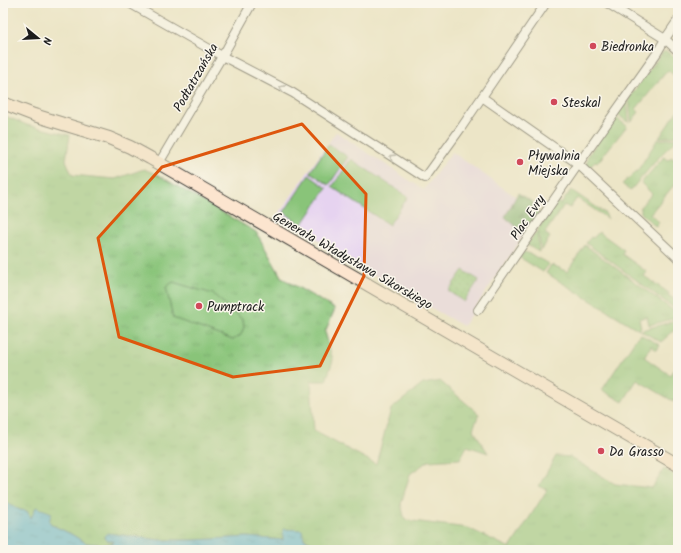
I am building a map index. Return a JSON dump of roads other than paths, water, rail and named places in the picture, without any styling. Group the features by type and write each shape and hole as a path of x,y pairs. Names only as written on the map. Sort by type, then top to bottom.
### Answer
{"street":[{"path":"129,3 222,56 293,93 425,178 546,3"},
{"name":"Podtatrzańska","path":"159,163 252,3"},
{"path":"607,3 665,39 678,51"},
{"name":"Plac Evry","path":"478,310 578,164 657,53 678,20"},
{"path":"482,97 578,164 678,258"},
{"name":"Generała Władysława Sikorskiego","path":"3,103 34,115 92,132 130,147 678,465"}],"water":[{"path":"3,501 20,510 27,511 31,518 36,507 52,513 49,521 52,525 86,543 105,545 113,543 113,541 108,541 104,537 107,533 160,540 195,540 247,537 283,540 283,529 302,530 304,539 320,546 332,549 372,550 3,550"}],"place":[{"name":"Biedronka","path":"593,46"},
{"name":"Steskal","path":"554,102"},
{"name":"Pływalnia Miejska","path":"520,162"},
{"name":"Pumptrack","path":"199,306"},
{"name":"Da Grasso","path":"601,451"}]}
